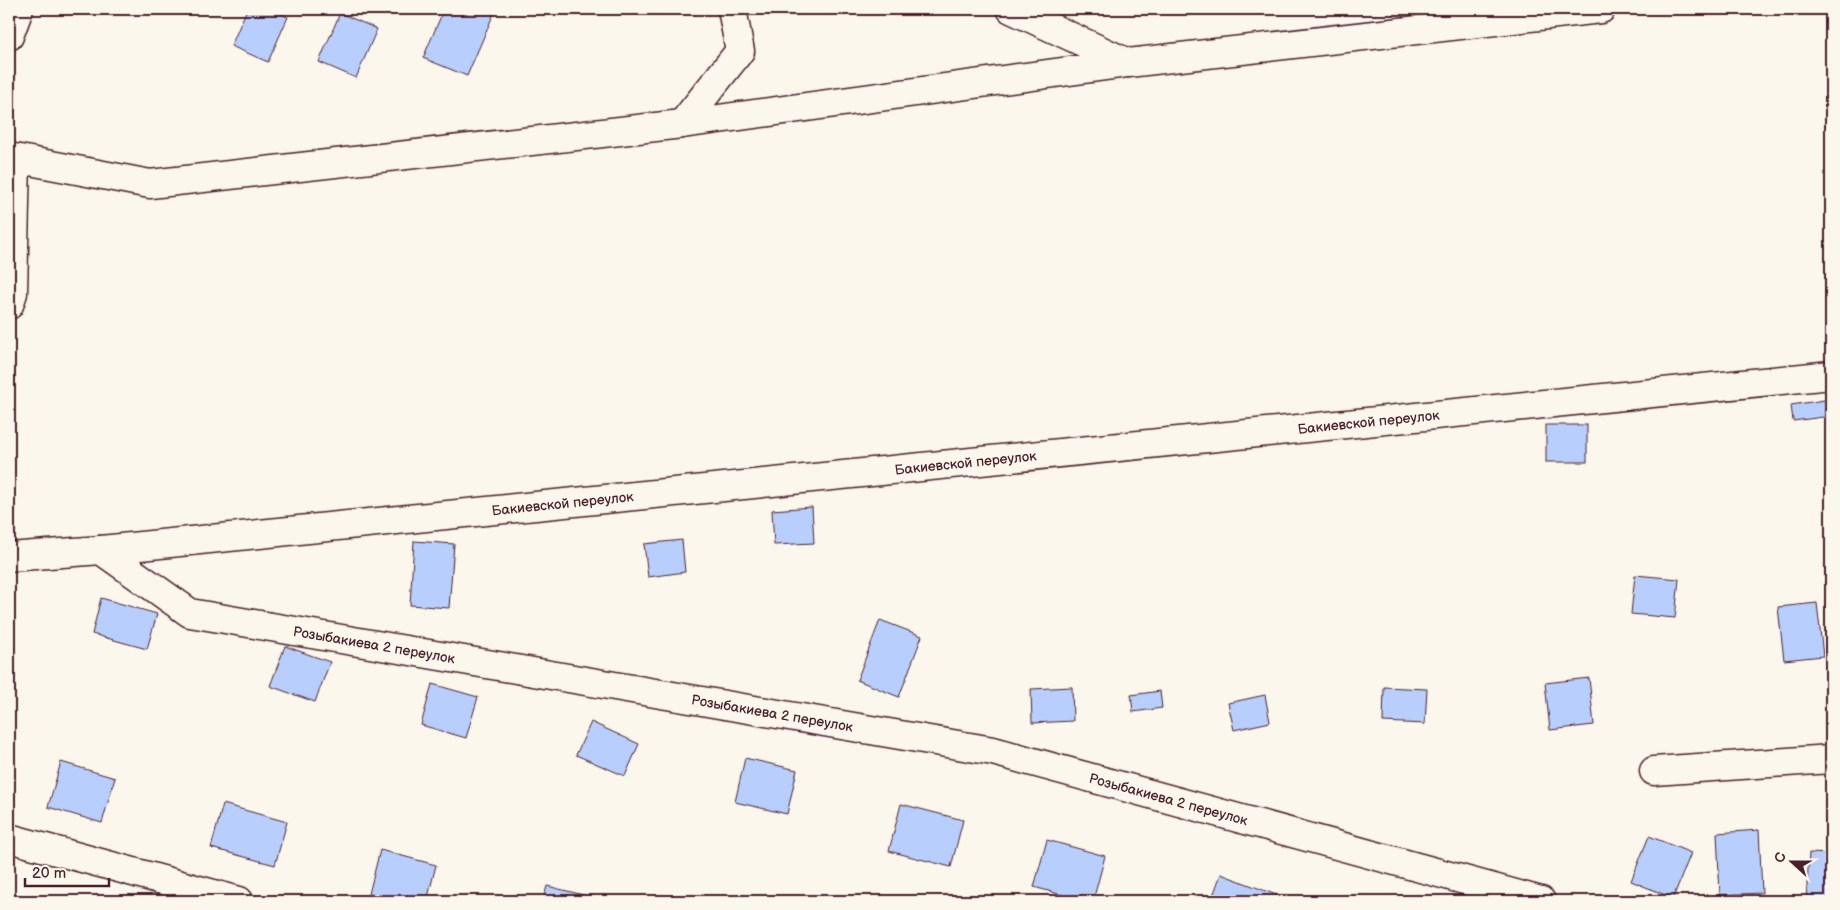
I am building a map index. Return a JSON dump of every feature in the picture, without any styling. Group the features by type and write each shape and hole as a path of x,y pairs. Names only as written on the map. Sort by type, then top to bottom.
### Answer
{"street":[{"path":"9,36 19,9"},
{"path":"682,124 740,50 732,9"},
{"path":"1011,9 1128,63"},
{"path":"9,305 13,293 13,158 150,184 682,124 1467,17 1601,9"},
{"name":"Бакиевской переулок","path":"101,550 1831,375"},
{"path":"9,557 101,550"},
{"name":"Розыбакиева 2 переулок","path":"101,550 190,613 993,751 1541,901"},
{"path":"1654,771 1831,759"},
{"path":"9,838 239,901"}],"building":[{"path":"247,9 270,9 288,17 268,62 231,46"},
{"path":"444,9 484,9 494,13 467,76 423,58"},
{"path":"1182,9 1210,9 1180,13"},
{"path":"340,13 377,29 356,78 319,62"},
{"path":"1831,399 1831,416 1793,421 1791,405"},
{"path":"1546,425 1587,425 1587,462 1546,462"},
{"path":"812,507 814,543 774,545 772,510"},
{"path":"682,540 685,572 648,577 644,544"},
{"path":"414,541 454,544 449,608 410,605"},
{"path":"1635,575 1679,579 1675,618 1631,614"},
{"path":"101,598 157,614 147,649 92,634"},
{"path":"1817,603 1823,656 1784,660 1778,607"},
{"path":"880,620 922,636 899,697 857,680"},
{"path":"285,646 330,662 315,702 270,686"},
{"path":"1589,678 1594,725 1550,730 1545,683"},
{"path":"432,684 478,697 466,738 421,725"},
{"path":"1072,687 1073,721 1032,723 1031,689"},
{"path":"1384,687 1427,689 1425,724 1383,722"},
{"path":"1160,691 1162,708 1133,712 1131,695"},
{"path":"1265,695 1270,722 1234,730 1228,703"},
{"path":"591,722 639,744 625,776 576,755"},
{"path":"745,758 797,770 787,814 735,802"},
{"path":"61,762 115,778 102,823 48,807"},
{"path":"223,804 287,822 275,865 211,848"},
{"path":"901,804 963,820 951,867 889,851"},
{"path":"1759,830 1762,893 1720,895 1717,833"},
{"path":"1649,836 1691,853 1673,898 1631,881"},
{"path":"1047,840 1105,856 1093,901 1084,901 1034,887"},
{"path":"380,850 436,865 427,901 395,901 369,894"},
{"path":"1809,853 1831,854 1831,901 1806,901"},
{"path":"1221,874 1287,899 1286,901 1211,901"},
{"path":"547,886 608,901 543,901"}]}
